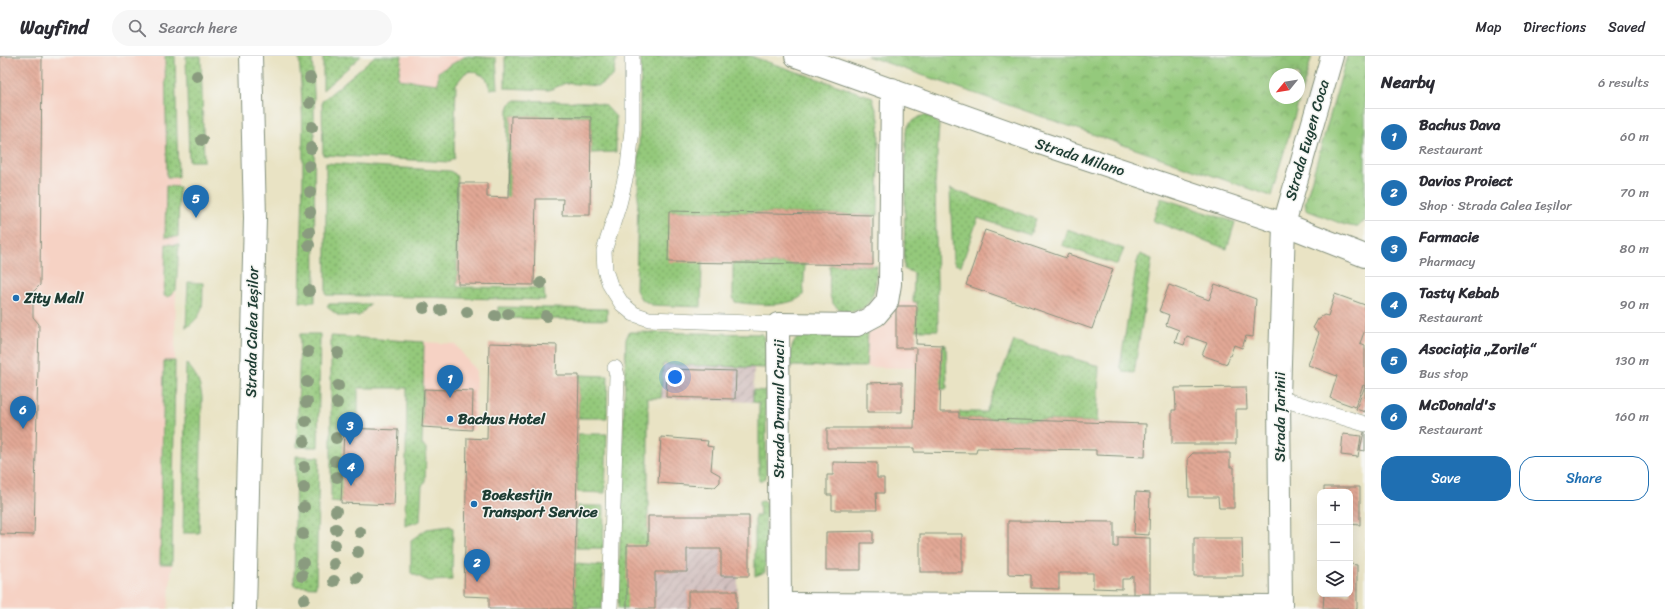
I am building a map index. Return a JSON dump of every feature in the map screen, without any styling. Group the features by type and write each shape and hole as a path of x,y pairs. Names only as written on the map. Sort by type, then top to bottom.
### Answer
{"street":[{"name":"Strada Calea Ieșilor","path":"245,609 255,218 251,56"},
{"name":"Strada Milano","path":"796,56 1037,142 1284,224 1365,256"},
{"name":"Strada Eugen Coca","path":"1284,224 1332,56"},
{"name":"Strada Drumul Crucii","path":"780,607 778,324 857,325 876,315 887,302 890,284 892,89"},
{"name":"Strada Țarinii","path":"1281,608 1279,398 1284,224"},
{"path":"780,607 1281,608"}],"lane":[{"path":"632,56 632,130 628,167 619,204 604,251 605,270 610,285 622,304 634,314 649,319 778,324"},
{"path":"610,609 617,375 615,368"},
{"path":"1279,398 1365,424"}],"shaded area":[{"path":"0,56 175,56 179,245 176,290 172,564 168,609 0,609"},
{"path":"402,56 466,56 439,72 438,84 397,79"},
{"path":"898,302 917,302 915,368 866,367 868,331 879,330 890,320"},
{"path":"424,342 455,344 476,371 475,430 423,427"},
{"path":"663,363 754,367 753,402 661,398"},
{"path":"648,516 749,516 749,576 738,576 737,609 627,609 648,545"}],"green space":[{"path":"165,56 175,56 178,177 167,177"},
{"path":"186,56 201,56 204,161 189,161"},
{"path":"299,56 312,56 314,93 315,302 300,302 303,148"},
{"path":"323,56 361,56 323,90"},
{"path":"375,56 402,56 398,79 438,84 438,72 466,56 496,58 498,88 490,89 486,77 472,71 465,73 456,84 454,158 449,162 323,155 322,101"},
{"path":"505,56 617,56 613,76 598,86 566,83 549,90 505,88"},
{"path":"641,56 750,56 872,97 879,119 878,215 669,211 702,262 701,307 652,305 641,299 636,290"},
{"path":"867,56 1312,56 1305,80 1305,68 1269,68 1269,104 1298,104 1271,196"},
{"path":"1347,56 1365,56 1365,221 1356,227 1345,225 1306,210 1305,203"},
{"path":"516,100 593,102 605,105 616,117 616,152 591,153 591,117 511,116 509,198 506,197 508,109 510,104"},
{"path":"925,115 934,119 939,125 935,185 938,330 916,330 917,302 913,302 914,273 904,269 906,131 913,120"},
{"path":"326,163 450,171 455,174 457,177 457,287 544,288 545,300 326,295"},
{"path":"166,186 179,187 178,237 165,237"},
{"path":"950,189 1036,219 1030,235 978,218 961,266 955,264 953,260"},
{"path":"1161,198 1235,222 1227,249 1153,221"},
{"path":"1067,229 1124,249 1117,265 1062,245"},
{"path":"166,244 179,245 176,290 168,297 164,296"},
{"path":"1140,254 1152,259 1134,373 1123,372 1120,366 1137,262"},
{"path":"733,263 805,264 803,295 797,299 781,304 761,305 735,302 733,297"},
{"path":"830,265 877,266 873,294 865,306 855,311 849,311 838,308 834,304 831,299 829,282"},
{"path":"188,282 203,283 203,298 200,313 197,318 186,328"},
{"path":"329,304 370,304 359,316 339,316 327,307"},
{"path":"498,307 607,309 607,320 498,318"},
{"path":"868,331 866,367 790,366 791,349 794,342 800,335"},
{"path":"629,332 762,334 766,346 767,359 765,368 663,364 661,398 648,398 648,545 627,609 618,609 626,339"},
{"path":"300,334 320,334 318,447 297,447"},
{"path":"331,336 424,342 422,445 426,448 425,483 422,485 420,521 405,526 407,388 358,388 358,429 341,503 331,502"},
{"path":"1014,341 1099,366 1097,422 959,418 959,412 986,412"},
{"path":"942,345 946,345 947,389 940,389"},
{"path":"164,361 175,361 172,564 160,564"},
{"path":"186,363 197,378 202,397 199,533 183,533"},
{"path":"579,375 608,376 607,418 578,418"},
{"path":"753,390 766,391 766,478 759,481 759,403 753,402"},
{"path":"578,434 607,434 605,493 577,492"},
{"path":"296,456 319,457 316,587 294,586"},
{"path":"763,501 766,504 765,572 755,576 755,516 760,516 759,502"},
{"path":"577,506 604,506 603,548 576,548"},
{"path":"450,526 453,528 452,580 428,581 411,573 411,540 427,529"},
{"path":"575,564 603,566 602,609 574,609"}],"building":[{"name":"Zity Mall","path":"0,56 42,56 40,285 33,292 33,317 39,324 34,535 0,534"},
{"path":"511,116 591,117 590,215 562,215 563,199 536,199 534,285 458,284 459,183 487,183 487,197 509,198"},
{"path":"669,211 873,215 873,265 668,262"},
{"path":"985,230 1066,258 1068,254 1113,269 1092,329 966,285"},
{"path":"1215,284 1256,299 1253,337 1246,336 1242,348 1234,345 1227,364 1202,355 1207,343 1187,336 1184,345 1175,342 1179,330 1166,325 1169,315 1159,311 1169,285 1209,300"},
{"path":"1335,294 1365,305 1365,330 1360,343 1365,345 1365,386 1363,385 1355,407 1330,398 1337,376 1308,365 1319,333 1313,328 1318,319 1324,315 1328,316"},
{"path":"896,306 917,306 916,344 942,345 940,412 959,412 959,418 1146,424 1145,457 1096,455 1096,450 977,448 976,453 914,452 914,448 827,448 827,428 914,428 916,348 896,348"},
{"path":"489,343 557,345 556,375 579,375 574,609 489,609 489,597 464,596 467,438 487,439"},
{"path":"667,369 736,371 735,399 666,397"},
{"path":"902,382 902,412 867,412 867,383"},
{"path":"1365,386 1365,412 1356,409"},
{"path":"1246,387 1247,409 1236,409 1236,444 1172,444 1172,410 1176,410 1175,388"},
{"path":"424,389 473,391 472,430 422,427"},
{"path":"344,428 398,430 394,505 341,503"},
{"path":"1365,432 1365,451 1360,450"},
{"path":"1343,434 1361,436 1358,457 1341,455"},
{"path":"661,437 708,441 707,446 713,447 711,470 720,475 720,482 715,487 658,483"},
{"path":"1193,453 1230,453 1230,467 1234,467 1234,508 1219,508 1218,497 1189,497 1188,458"},
{"path":"833,462 877,463 877,478 884,478 884,493 876,493 877,510 832,510 832,495 827,495 827,475 833,475"},
{"path":"1324,487 1360,487 1360,525 1353,524 1353,489 1324,489"},
{"path":"1136,492 1150,493 1149,535 1134,534"},
{"path":"648,516 749,516 749,576 721,576 721,549 687,549 687,572 655,572 655,609 627,609 627,545 648,545"},
{"path":"1008,521 1114,522 1114,547 1118,547 1118,537 1150,538 1150,594 1133,594 1133,576 1129,579 1122,579 1122,589 1093,588 1093,573 1059,573 1059,589 1031,588 1031,575 1008,574"},
{"path":"873,531 873,543 861,543 861,570 826,570 826,532"},
{"path":"920,534 962,534 962,572 920,572"},
{"path":"1194,538 1242,538 1243,576 1194,576"},
{"path":"1353,564 1357,565 1357,609 1323,609 1324,597 1353,597"},
{"path":"688,591 737,591 737,609 688,609"}],"place":[{"name":"Asociația „Zorile“","path":"196,218"},
{"name":"Zity Mall","path":"16,298"},
{"name":"Bachus Dava","path":"450,398"},
{"name":"Bachus Hotel","path":"450,419"},
{"name":"McDonald's","path":"23,429"},
{"name":"Farmacie","path":"350,445"},
{"name":"Tasty Kebab","path":"351,486"},
{"name":"Boekestijn Transport Service","path":"474,504"},
{"name":"Davios Proiect","path":"477,582"}]}
